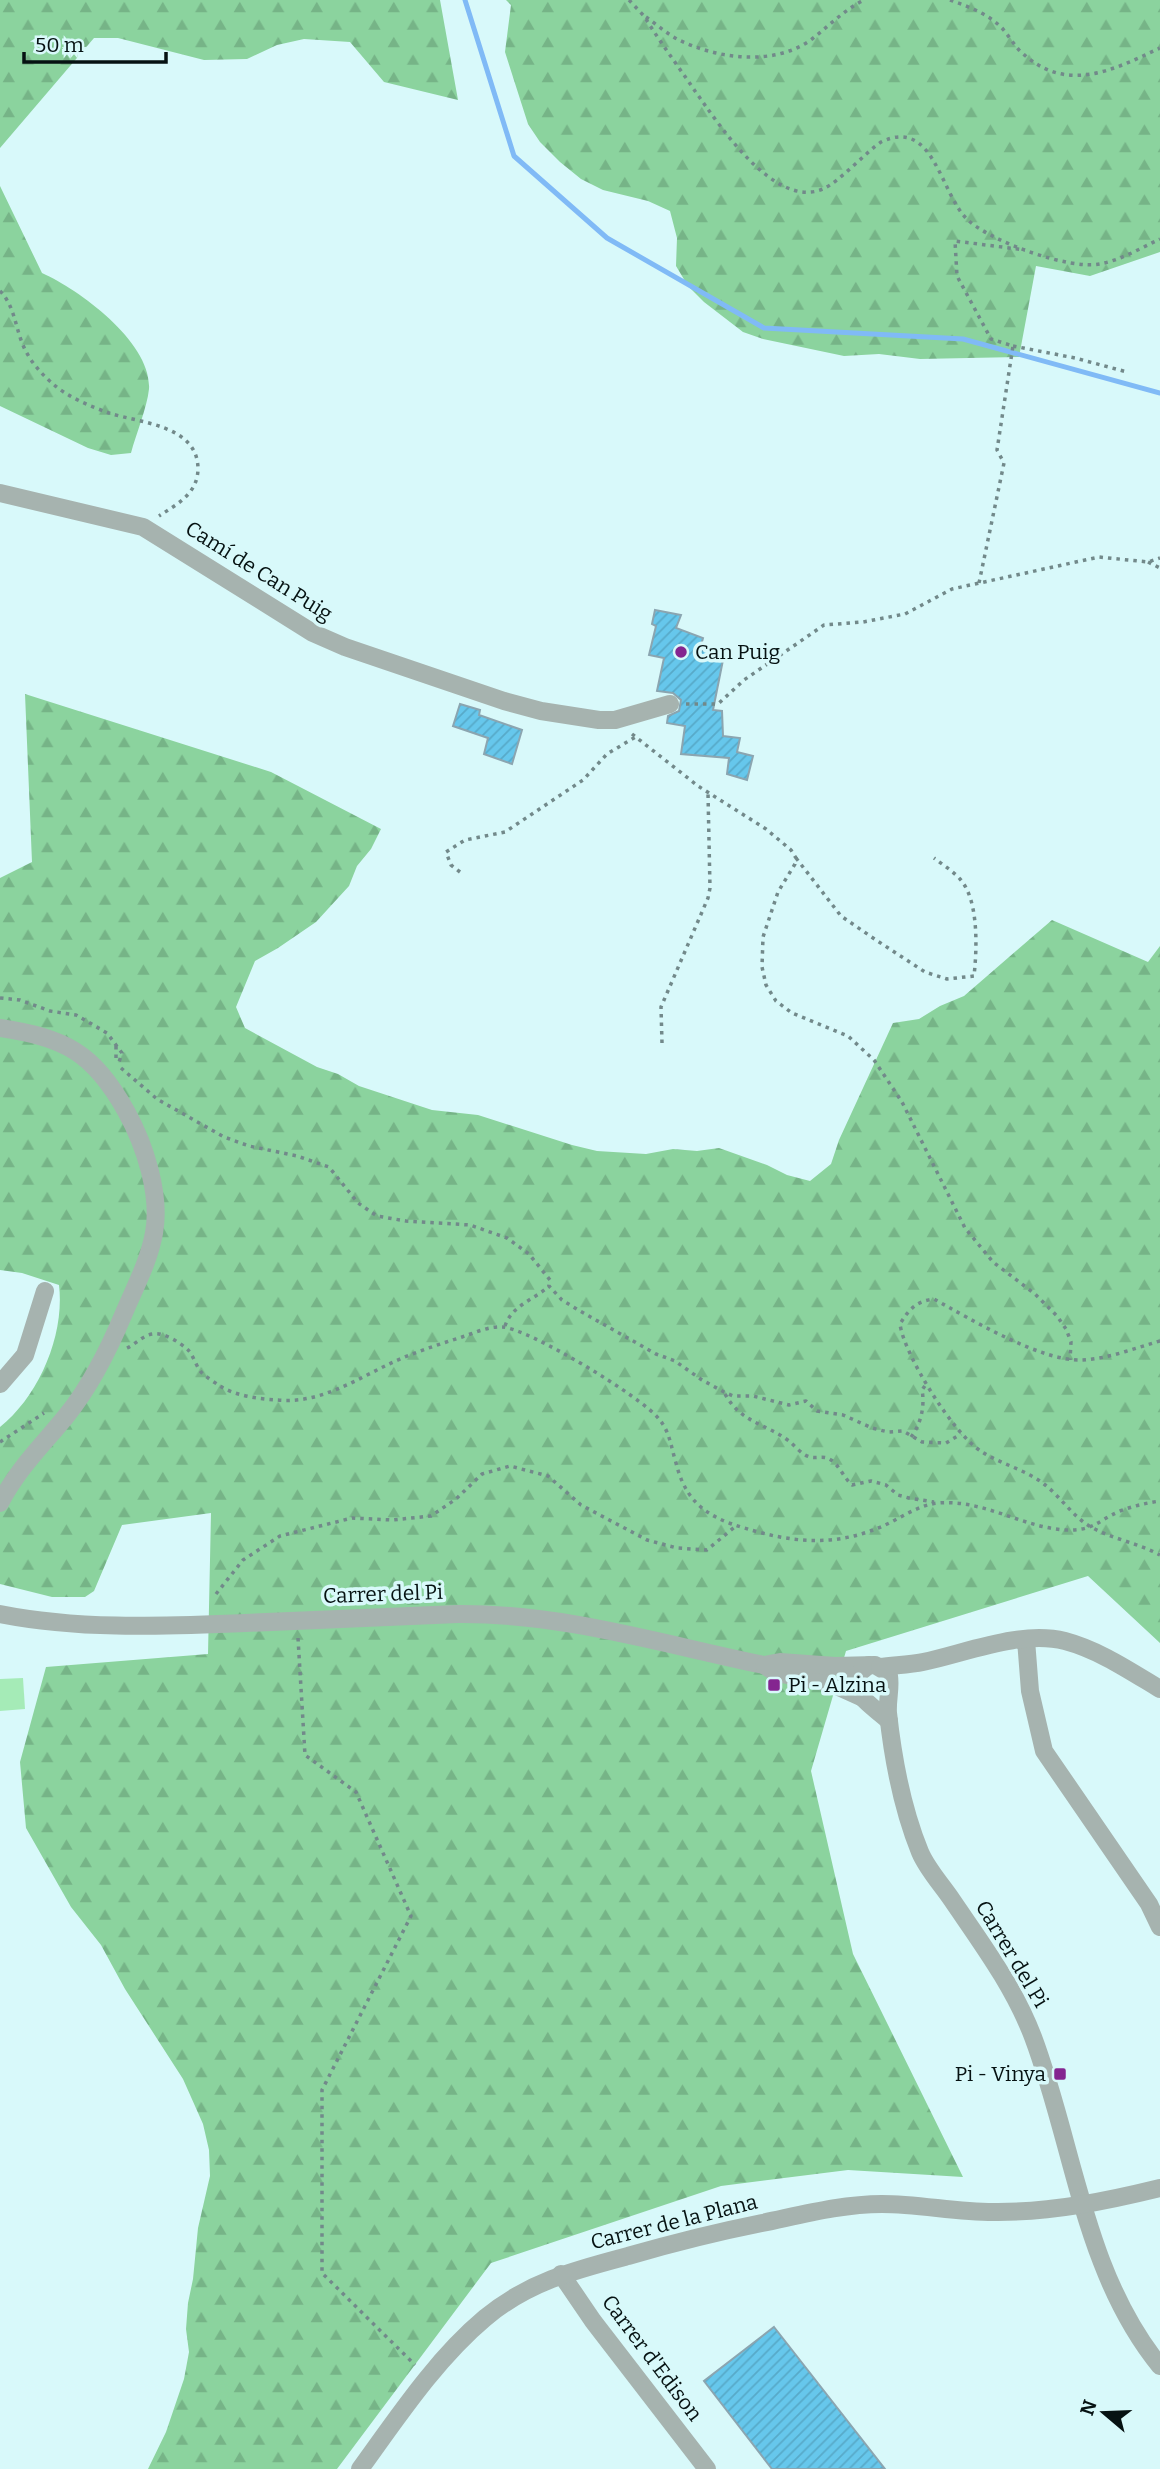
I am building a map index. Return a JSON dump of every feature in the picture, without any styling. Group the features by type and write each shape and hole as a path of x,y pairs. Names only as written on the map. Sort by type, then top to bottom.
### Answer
{"street":[{"name":"Camí de Can Puig","path":"0,493 143,527 305,629 327,640 516,705 587,719 615,720"},
{"path":"615,720 663,706"},
{"path":"0,1028 30,1032 57,1040 89,1060 106,1080 136,1129 149,1164 154,1231 147,1259 104,1358 68,1414 31,1455 0,1503"},
{"path":"0,1384 25,1355 45,1291"},
{"name":"Carrer del Pi","path":"0,1614 44,1623 84,1626 174,1626 458,1614 535,1617 764,1665 776,1673 830,1683 863,1698 889,1721"},
{"path":"1026,1640 1030,1690 1044,1751 1149,1904 1160,1927"},
{"name":"Carrer del Pi","path":"764,1665 780,1662 835,1666 918,1663 976,1648 1026,1640 1061,1640 1083,1647 1160,1689"},
{"path":"889,1689 889,1676 875,1666 856,1676 855,1687 863,1698 877,1700 883,1698 901,1672 918,1663"},
{"name":"Carrer del Pi","path":"889,1689 889,1721 905,1811 921,1855 998,1968 1025,2016 1048,2078 1081,2205 1125,2315 1142,2345 1160,2366"},
{"name":"Carrer de la Plana","path":"360,2469 456,2346 484,2319 522,2291 561,2274 695,2237 816,2212 883,2204 997,2213 1081,2205 1160,2188"},
{"name":"Carrer d'Edison","path":"561,2274 593,2321 707,2469"}],"path":[{"path":"629,0 644,16 724,132 748,160 774,180 790,188 806,191 822,189 881,142 895,137 909,138 929,151 949,194 970,222 1030,251 1061,262 1100,264 1160,239"},
{"path":"644,16 677,38 703,49 749,58 791,51 812,39 829,23 863,0"},
{"path":"950,0 977,9 988,16 1032,61 1048,70 1072,76 1098,74 1160,48"},
{"path":"1030,251 955,241 957,276 991,339 1127,373"},
{"path":"0,291 15,315 29,358 54,385 97,408 169,430 192,447 198,472 192,490 185,499 143,527"},
{"path":"979,583 1004,463 997,450 1013,346"},
{"path":"460,872 451,865 446,852 465,840 505,832 583,780 607,754 636,737 663,706 718,704 744,680 824,625 863,622 905,614 952,589 1099,557 1148,562 1160,568"},
{"path":"1148,562 1160,558"},
{"path":"615,720 708,793 780,839 841,916 925,972 947,979 974,976 977,955 972,897 960,879 934,858"},
{"path":"662,1043 661,1007 710,888 708,793"},
{"path":"796,858 778,892 765,929 762,967 766,985 776,1001 792,1013 848,1036 874,1060 902,1101 972,1239 993,1262 1041,1299 1057,1316 1071,1342 1070,1360"},
{"path":"0,998 20,1000 50,1011 76,1015 107,1033 122,1053 118,1065 157,1099 224,1137 329,1167 358,1203 380,1217 470,1225 510,1239 529,1254 550,1280 549,1286 511,1314 505,1326"},
{"path":"549,1286 562,1300 580,1311 656,1354 675,1361 702,1380 733,1396 762,1398 789,1405 806,1401 817,1411 843,1415 888,1432 903,1431 922,1442 946,1443 961,1434"},
{"path":"1160,1341 1094,1358 1070,1360 1047,1355 934,1299 922,1300 906,1314 900,1324 902,1335 952,1424 980,1451 1041,1482 1091,1527 1160,1555"},
{"path":"104,1358 134,1345 148,1334 158,1333 178,1342 190,1352 202,1373 223,1388 251,1397 309,1399 431,1347 505,1326 537,1338 634,1397 650,1410 667,1431 680,1480 688,1496 709,1513 737,1525 797,1539 838,1541 863,1534 921,1507 937,1503"},
{"path":"911,1437 921,1417 922,1390 927,1383"},
{"path":"724,1392 732,1406 755,1424 772,1429 809,1457 833,1460 844,1478 852,1485 871,1481 886,1485 909,1499 965,1504 997,1511 1039,1527 1066,1530 1091,1527 1128,1508 1160,1501"},
{"path":"216,1594 243,1560 279,1536 352,1518 392,1520 431,1516 456,1499 482,1474 510,1466 548,1476 581,1505 648,1540 677,1548 707,1550 737,1525"},
{"path":"297,1621 305,1755 356,1792 411,1916 322,2090 323,2273 428,2379"}],"green space":[{"path":"0,0 440,0 458,100 384,82 350,42 304,39 277,45 247,59 204,60 118,38 94,38 0,148"},
{"path":"506,0 1160,0 1160,252 1090,276 1036,266 1019,357 920,359 879,354 844,356 763,339 743,332 688,286 676,266 677,238 670,211 648,201 603,190 581,179 540,142 528,124 505,52 511,5"},
{"path":"0,186 42,273 75,292 111,320 139,354 147,372 149,389 131,453 111,455 88,448 0,406"},
{"path":"25,694 271,772 381,829 371,849 357,866 349,886 316,922 255,961 236,1007 245,1028 317,1067 338,1074 359,1086 432,1110 478,1115 597,1151 646,1154 673,1149 697,1151 719,1148 787,1175 810,1181 831,1164 839,1140 893,1023 919,1019 964,996 1052,920 1148,962 1160,946 1160,1643 1088,1576 846,1651 811,1771 853,1954 963,2177 848,2170 721,2186 491,2263 337,2469 148,2469 166,2432 184,2379 189,2352 186,2329 188,2303 198,2228 210,2176 209,2150 203,2124 183,2079 125,1989 101,1945 71,1907 26,1828 20,1762 46,1667 208,1654 211,1513 122,1525 94,1591 85,1597 52,1597 0,1584 0,1427 27,1399 37,1382 53,1344 60,1304 59,1285 22,1273 0,1270 0,878 32,862"},
{"path":"23,1678 25,1709 0,1711 0,1679"}],"building":[{"path":"655,610 681,615 676,628 703,638 700,649 724,655 713,710 722,711 723,736 740,738 737,752 753,756 747,780 727,774 729,758 681,754 685,726 667,723 668,716 679,711 681,700 673,693 657,691 664,658 649,655 656,626 652,624"},
{"path":"460,704 480,710 479,715 522,730 512,764 484,754 488,738 453,726"},
{"path":"774,2327 885,2469 772,2469 704,2381"}],"waterway":[{"path":"465,0 514,156 607,238 764,328 963,339 1160,393"}],"place":[{"name":"Can Puig","path":"681,652"},
{"name":"Pi - Alzina","path":"774,1685"},
{"name":"Pi - Vinya","path":"1060,2074"}]}
